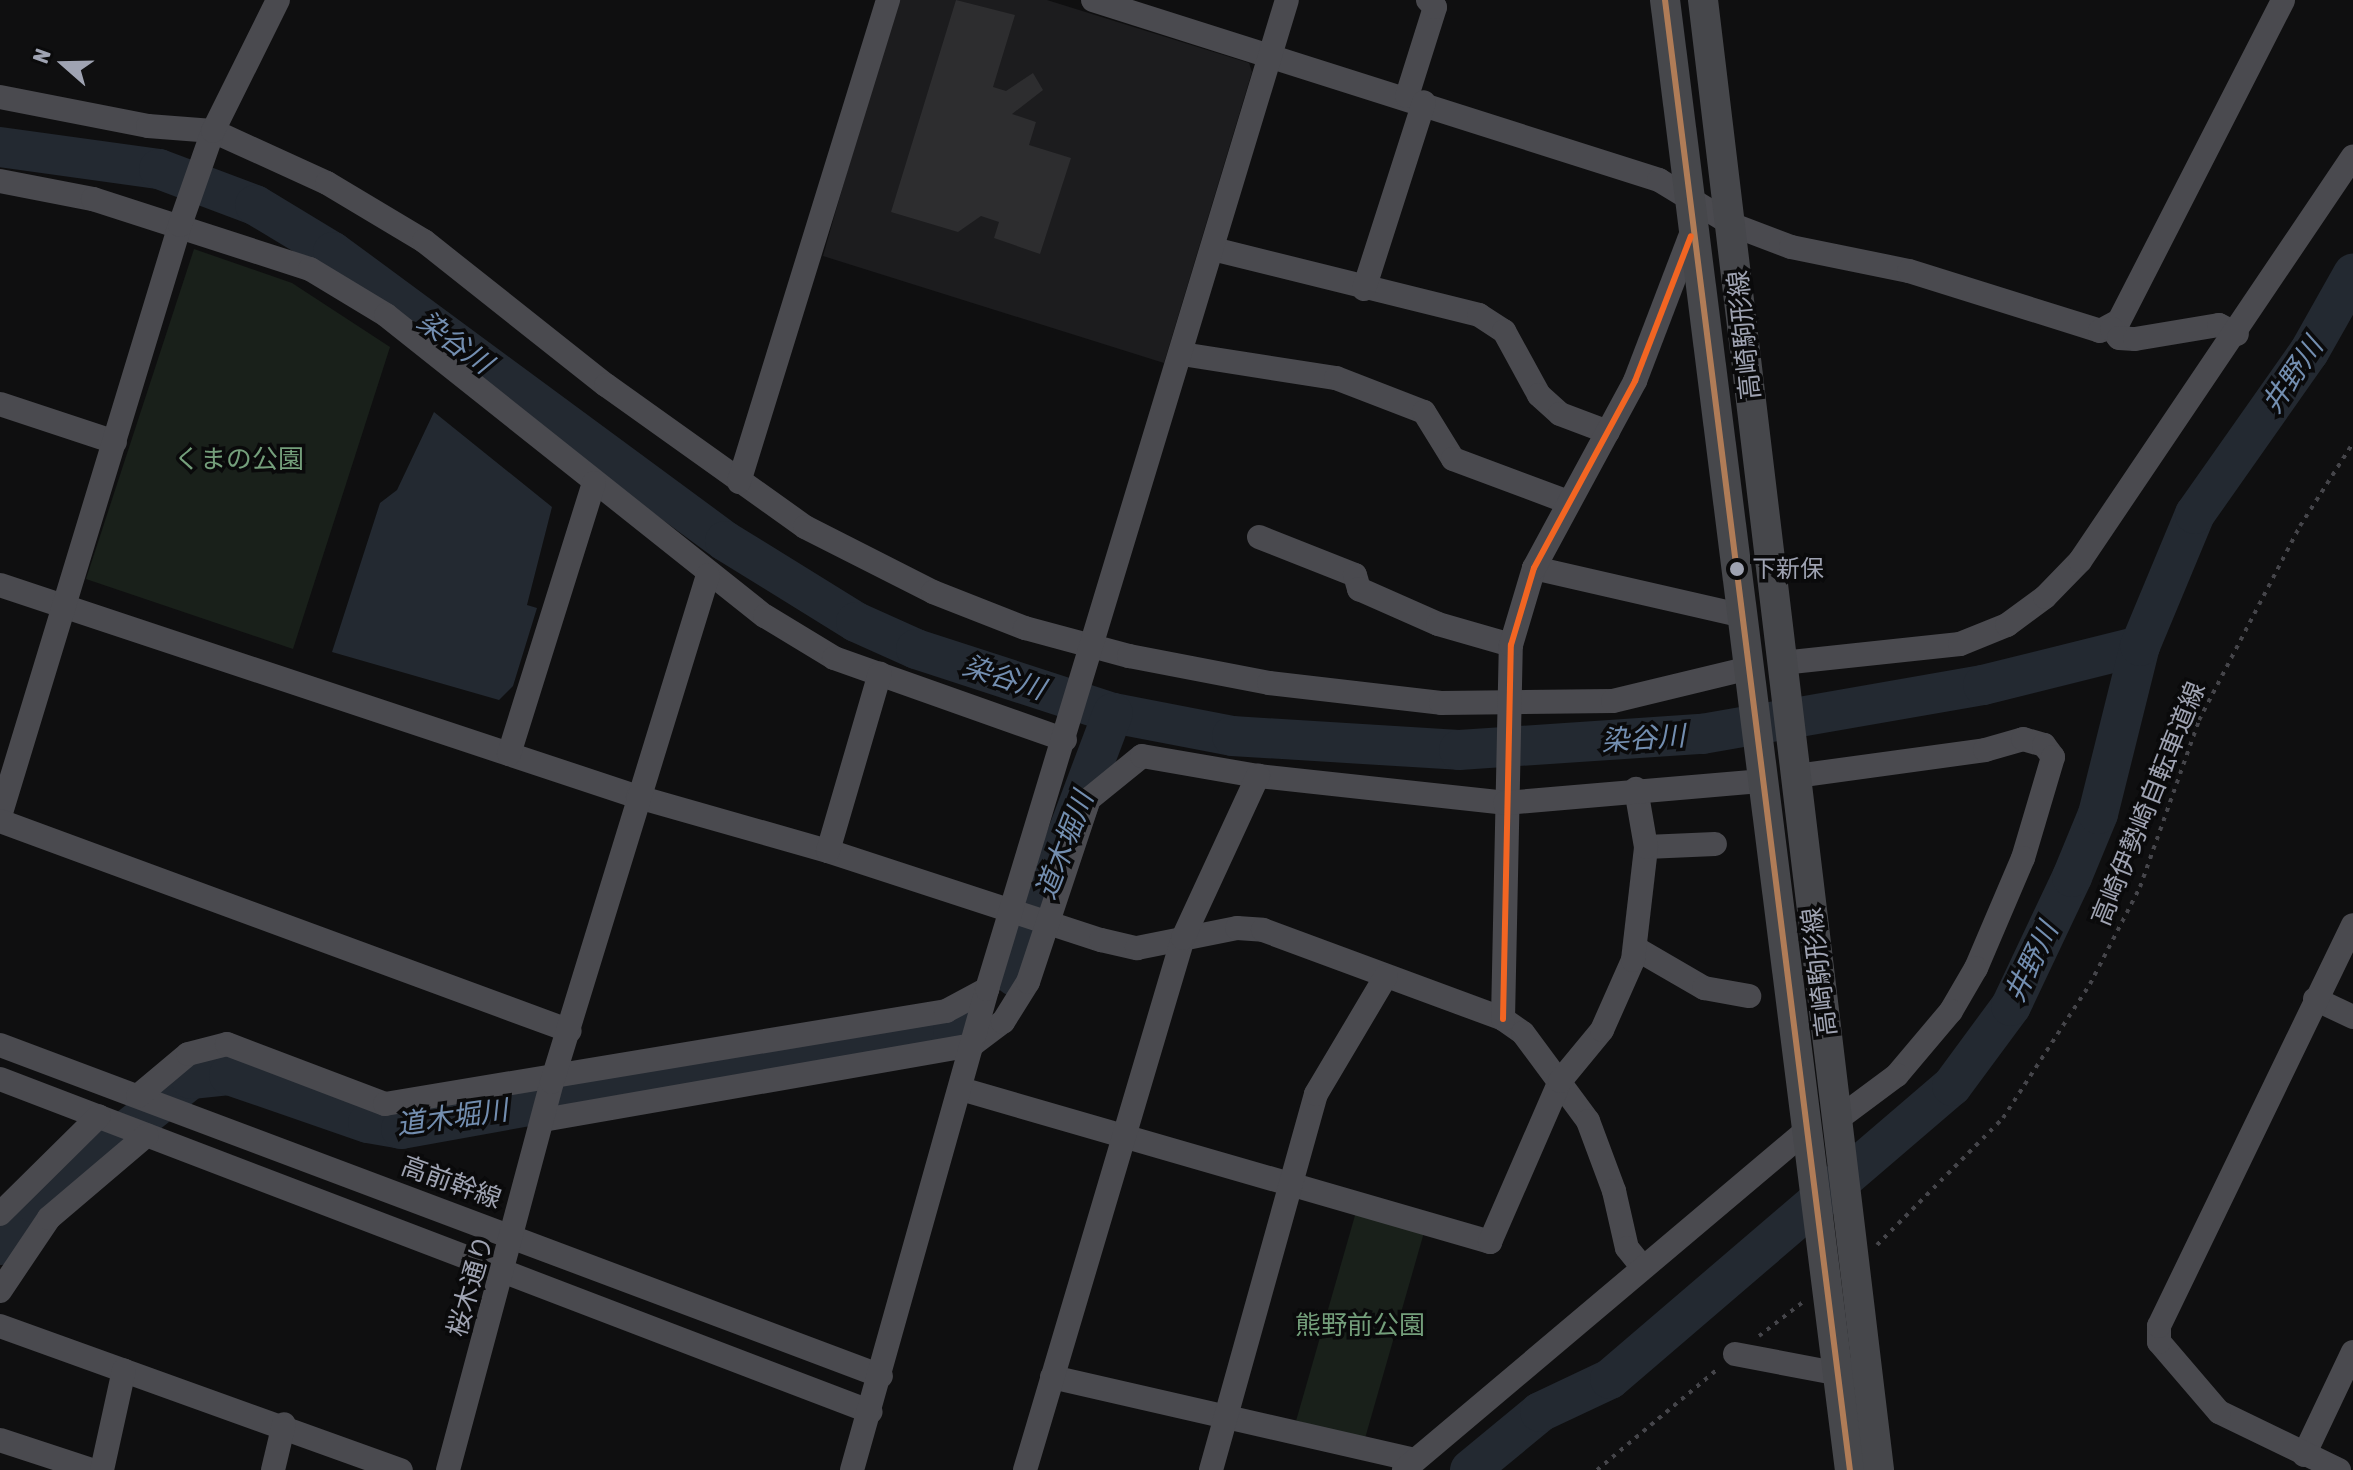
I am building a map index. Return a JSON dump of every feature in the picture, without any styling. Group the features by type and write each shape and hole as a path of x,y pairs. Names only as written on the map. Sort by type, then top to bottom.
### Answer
{"main road":[{"name":"高崎駒形線","path":"1665,0 1809,1143 1840,1267"},
{"name":"高崎駒形線","path":"1703,0 1733,225 1782,667 1839,1126 1840,1267"},
{"path":"1840,1267 1854,1371 1879,1470"},
{"path":"1850,1470 1854,1371"}],"street":[{"path":"278,0 245,76 212,134 182,221 0,818 570,1031"},
{"path":"739,482 888,0"},
{"path":"1093,0 1416,99 1659,180 1733,225 1791,247 1909,271 2091,329 2112,329"},
{"path":"544,1118 972,1045 1003,1022 1020,996 1031,918 1067,735 1287,0"},
{"path":"1364,289 1416,99 1435,7 1428,0"},
{"path":"2112,329 2283,0"},
{"path":"0,97 148,126 212,134 327,183 424,241 739,482 805,527 933,592 1093,651 1314,689 1441,703 1558,705 1613,701 1750,672"},
{"path":"1782,667 1960,644 2007,625 2045,597 2080,561 2237,334 2353,157"},
{"path":"0,181 182,221 288,258 386,315 708,575 834,658 1067,735"},
{"path":"1503,1019 1505,798 1511,645 1534,568 1635,381 1692,232"},
{"path":"1213,249 1364,289 1479,315 1504,331 1539,395 1560,414 1608,432"},
{"path":"2112,329 2119,338 2219,325 2237,334"},
{"path":"1182,354 1336,378 1424,412 1453,459 1568,502"},
{"path":"0,404 115,442"},
{"path":"509,754 594,483"},
{"path":"1259,537 1355,575 1359,589 1438,624 1511,645"},
{"path":"1534,568 1743,616"},
{"path":"553,1078 570,1031 638,797 708,575"},
{"path":"0,585 638,797 828,851 1031,918 1137,948 1237,928 1263,930 1503,1019 1523,1033 1588,1121 1614,1191 1627,1248 1641,1265"},
{"path":"828,851 880,673"},
{"path":"1795,769 1985,750 2023,739 2044,745 2053,757 2023,858 1957,1001 1897,1075 1839,1126"},
{"path":"852,1470 871,1412 987,989 1031,918 1089,799 1142,756 1258,776 1505,798 1762,776"},
{"path":"1025,1470 1183,938 1258,776"},
{"path":"961,1089 1490,1242 1560,1081 1602,1030 1635,948 1646,847 1636,789"},
{"path":"1646,847 1715,844"},
{"path":"2339,1470 2219,1412 2159,1342 2159,1326 2353,925"},
{"path":"1635,948 1704,988 1749,996"},
{"path":"1211,1470 1316,1094 1386,976"},
{"path":"138,1096 188,1054 227,1044 385,1104 946,1011 987,989"},
{"path":"2315,999 2353,1017"},
{"name":"高前幹線","path":"0,1045 881,1376"},
{"name":"桜木通り","path":"448,1470 515,1237 553,1078"},
{"path":"0,1079 871,1412"},
{"path":"0,1214 99,1116"},
{"path":"0,1291 49,1218 147,1135"},
{"path":"1052,1377 1410,1465 1607,1302 1641,1265 1809,1143"},
{"path":"0,1326 284,1424 401,1470"},
{"path":"2304,1455 2353,1352"},
{"path":"1735,1354 1854,1371"},
{"path":"102,1470 124,1370"},
{"path":"273,1470 284,1424"},
{"path":"0,1440 91,1470"}],"path":[{"name":"高崎伊勢崎自転車道線","path":"1597,1470 1840,1267 2003,1118 2046,1058 2140,887 2199,720 2300,526 2353,443"}],"shaded area":[{"path":"896,0 1047,0 1249,63 1252,72 1164,363 823,256"},
{"path":"434,412 552,507 527,605 537,608 513,686 499,700 332,652 380,503 397,490"}],"green space":[{"name":"くまの公園","path":"194,249 292,283 390,347 293,649 86,579"},
{"name":"熊野前公園","path":"1356,1212 1424,1232 1364,1440 1296,1421"}],"building":[{"path":"956,0 1015,15 993,87 1006,91 1033,73 1043,90 1012,114 1036,122 1029,145 1071,158 1040,254 994,238 999,222 981,216 958,232 891,212"}],"waterway":[{"name":"染谷川","path":"0,147 159,169 255,205 333,252 725,541 856,622 916,649 1113,713 1232,736 1459,750 1702,734 1983,685 2140,646"},
{"name":"井野川","path":"1470,1470 1540,1412 1610,1379 1952,1086 2011,1006 2072,877 2098,814 2140,646 2195,514 2309,352 2353,274"},
{"name":"道木堀川","path":"1014,976 1113,713"},
{"name":"道木堀川","path":"0,1245 35,1203 191,1079 229,1075 368,1123 401,1129 953,1030 965,1023"}],"transit line":[{"path":"1665,0 1850,1470"},
{"path":"1503,1019 1511,645 1534,568 1635,381 1691,236"}],"place":[{"name":"下新保","path":"1737,569"}]}
